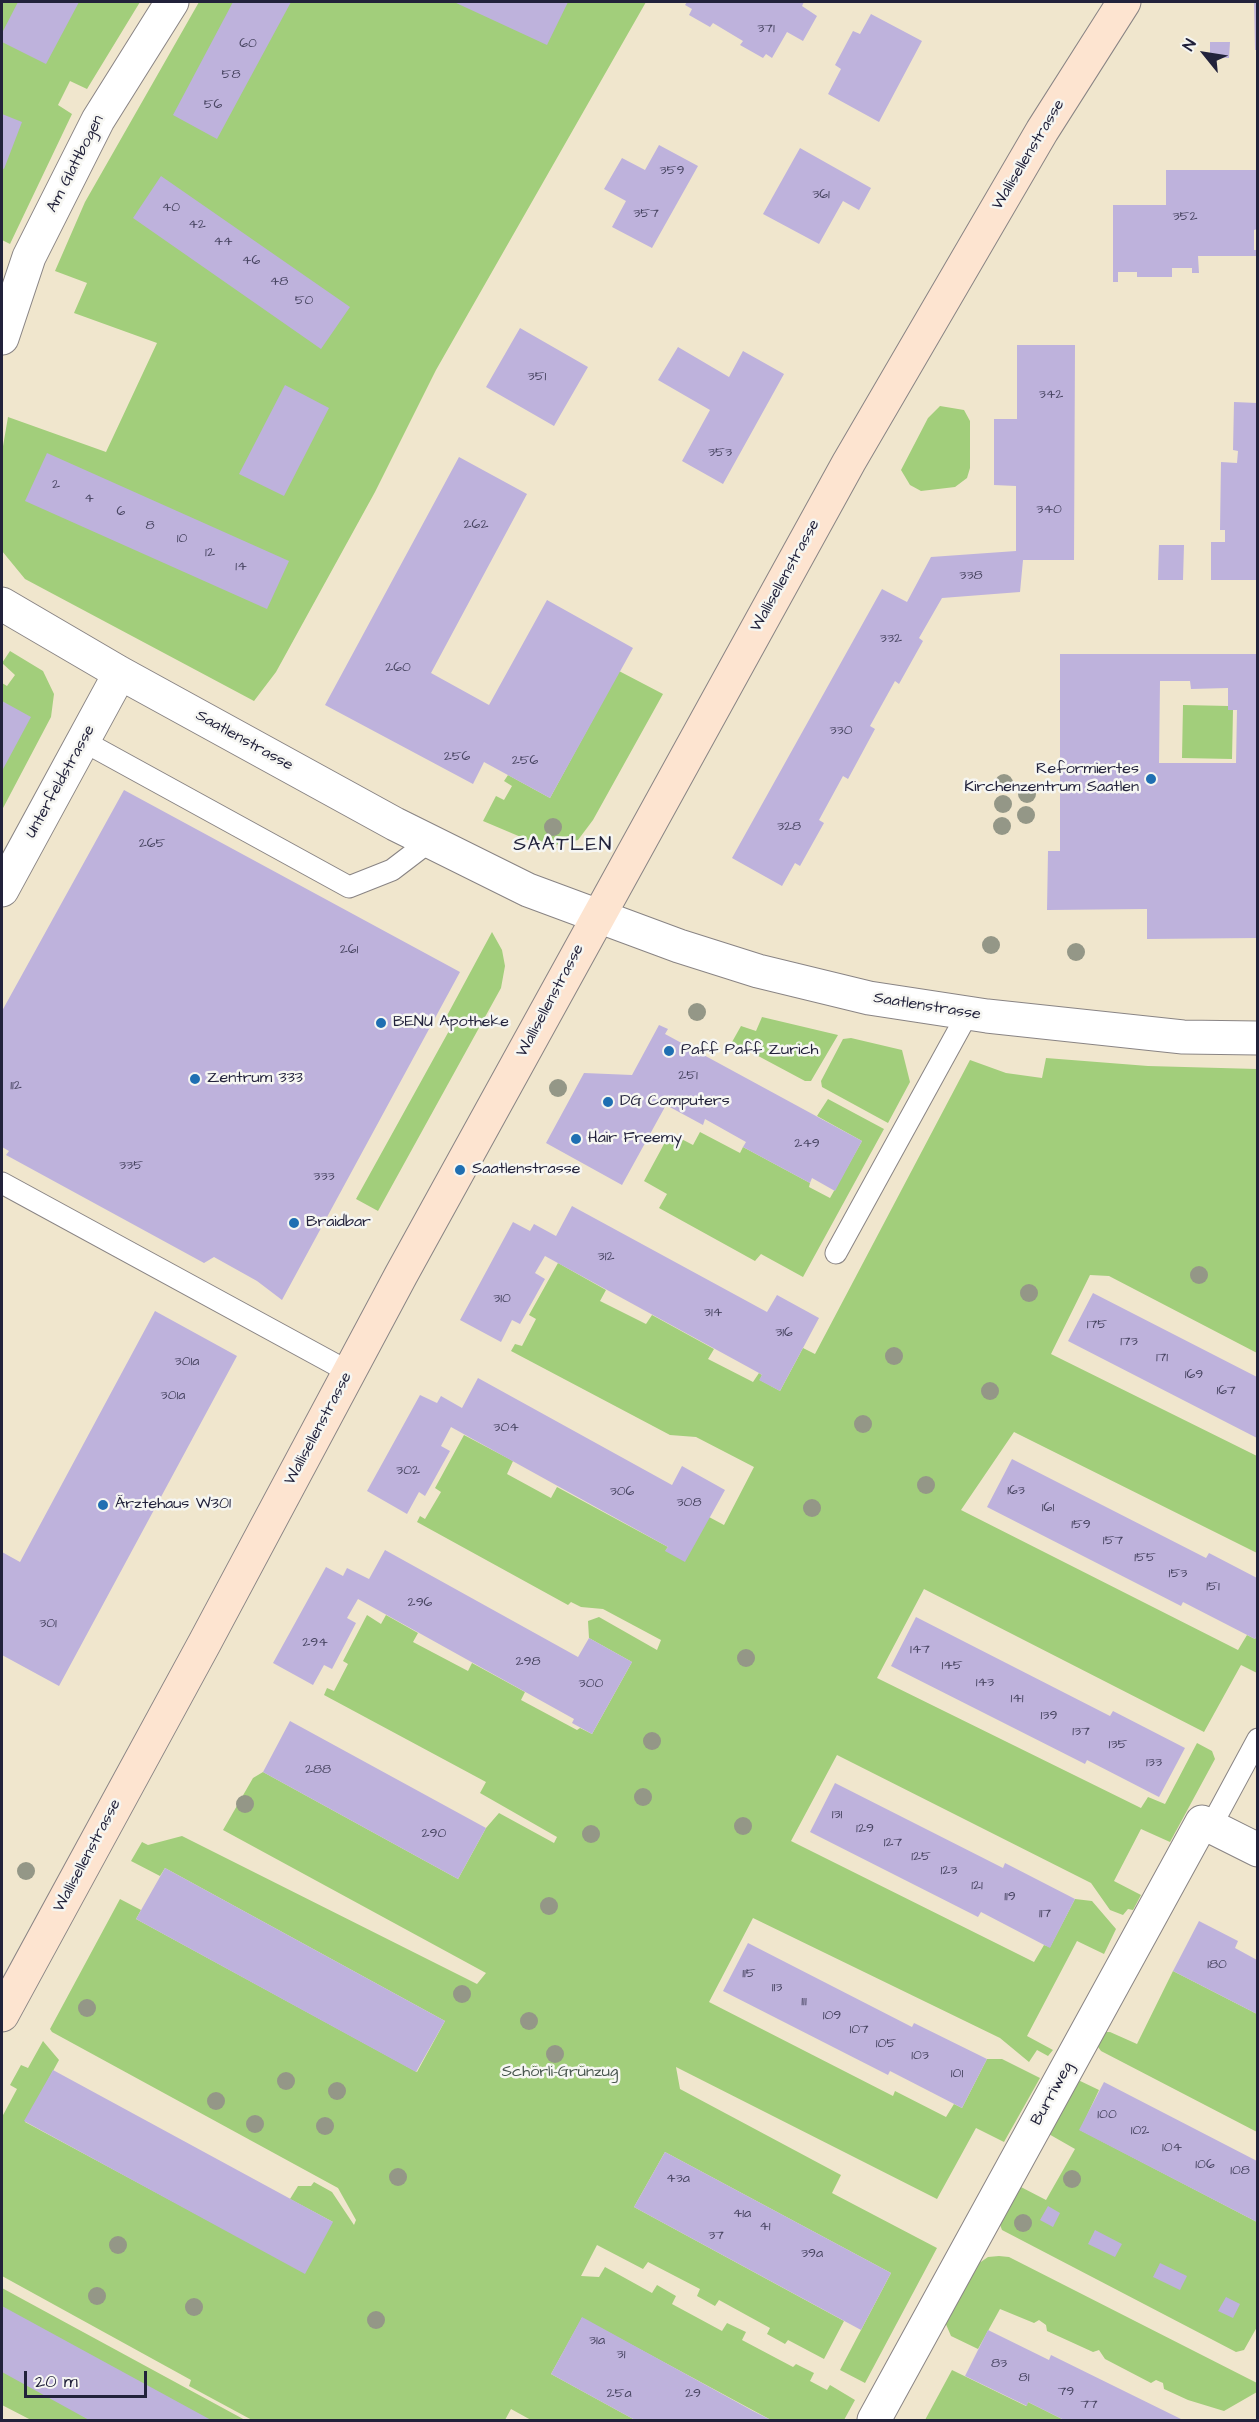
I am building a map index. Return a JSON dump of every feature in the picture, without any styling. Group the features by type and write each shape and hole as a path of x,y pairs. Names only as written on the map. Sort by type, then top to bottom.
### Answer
{"street":[{"name":"Am Glattbogen","path":"2,338 29,257 98,120 172,2"},
{"name":"Wallisellenstrasse","path":"2,2015 349,1372 849,462 1042,131 1124,2"},
{"name":"Saatlenstrasse","path":"2,604 120,673 430,841 528,890 598,916 758,971 869,998 968,1013 1183,1037 1257,1038"},
{"name":"Unterfeldstrasse","path":"2,890 120,673"},
{"name":"Burriweg","path":"874,2421 1202,1822 1211,1826"},
{"path":"1211,1826 1257,1850"}],"lane":[{"path":"83,741 349,887 392,870 430,841"},
{"path":"836,1252 968,1013"},
{"path":"2,1183 349,1372"},
{"path":"1211,1826 1257,1739"}],"green space":[{"path":"2,2 140,2 87,89 70,81 58,105 72,114 10,244 2,240"},
{"path":"199,2 646,2 436,370 375,492 276,672 254,701 25,579 2,551 2,452 8,417 106,452 157,343 74,313 87,283 55,271 85,202"},
{"path":"940,406 964,410 970,421 970,468 967,478 955,487 921,491 910,485 901,470 928,418"},
{"path":"10,651 43,671 54,694 51,717 2,810 2,683 7,686 15,675 2,663"},
{"path":"619,671 663,694 593,820 578,840 551,846 535,843 483,821 496,796 504,800 512,786 504,781 508,775 550,798"},
{"path":"1183,705 1228,706 1228,710 1233,710 1232,759 1182,758"},
{"path":"492,932 502,950 505,966 501,988 378,1211 356,1199 450,1029 443,1023"},
{"path":"762,1017 838,1035 811,1081 805,1081 732,1042 741,1026 756,1031"},
{"path":"851,1038 902,1050 910,1082 888,1123 822,1087 821,1081 843,1039"},
{"name":"Schörli-Grünzug","path":"1046,1058 1148,1066 1257,1069 1257,1353 1109,1276 1090,1275 1051,1354 1257,1456 1257,1553 1014,1432 961,1510 1238,1650 1247,1635 1255,1639 1257,1635 1257,1673 1241,1665 1204,1732 924,1589 877,1678 1141,1808 1148,1797 1165,1804 1197,1743 1212,1751 1215,1759 1170,1842 1141,1829 1114,1881 1141,1895 1133,1910 1128,1909 1123,1915 1110,1910 1091,1883 837,1755 791,1841 1034,1962 1044,1945 1050,1947 1075,1899 1092,1901 1116,1929 1104,1954 1077,1941 1027,2036 1053,2050 1048,2056 1037,2050 1029,2062 1000,2038 753,1918 709,2002 893,2096 895,2091 946,2117 954,2104 962,2108 987,2059 1002,2059 1040,2078 1004,2142 976,2128 937,2199 676,2067 680,2089 841,2175 832,2193 937,2248 865,2383 840,2370 891,2273 665,2152 634,2207 844,2321 824,2359 788,2340 785,2344 767,2334 770,2328 719,2300 715,2306 697,2296 700,2289 648,2262 643,2269 597,2245 581,2276 599,2277 605,2267 652,2293 657,2285 676,2296 672,2304 722,2331 727,2323 746,2332 742,2340 793,2367 796,2364 814,2373 810,2381 827,2390 830,2385 855,2400 844,2420 771,2420 582,2318 551,2374 635,2420 531,2420 511,2409 505,2420 252,2420 189,2386 191,2380 2,2276 2,2117 17,2089 10,2085 21,2065 28,2068 43,2041 59,2060 25,2122 211,2222 333,2222 290,2199 298,2186 311,2186 314,2182 332,2192 354,2225 356,2220 338,2188 50,2029 120,1899 141,1910 136,1919 417,2072 445,2021 165,1868 160,1876 131,1861 142,1842 148,1845 182,1836 477,1984 486,1973 223,1830 253,1778 263,1772 458,1879 486,1828 499,1813 554,1843 557,1837 480,1793 486,1782 324,1695 327,1688 334,1691 348,1664 343,1661 367,1615 381,1624 386,1615 418,1633 413,1642 468,1671 472,1663 525,1692 521,1700 577,1730 580,1728 592,1734 632,1662 589,1638 588,1621 599,1617 657,1650 661,1640 603,1609 581,1607 571,1602 568,1605 417,1522 420,1516 425,1519 441,1492 435,1488 464,1435 513,1461 507,1474 551,1498 557,1487 668,1547 665,1551 709,1517 724,1525 754,1467 696,1437 670,1435 511,1351 515,1344 522,1346 536,1319 529,1315 558,1263 606,1290 600,1301 646,1324 652,1315 714,1349 708,1359 753,1382 759,1373 762,1375 760,1380 780,1391 803,1348 815,1354 970,1060 1006,1073 1042,1078"},
{"path":"828,1099 884,1129 803,1277 761,1254 755,1261 659,1208 667,1194 644,1181 670,1133 693,1145 700,1132 740,1153 743,1147 810,1183 809,1187 830,1198 862,1141 817,1116"},
{"path":"1173,1971 1257,2014 1257,2132 1101,2051 1096,2044 1103,2032 1110,2032 1137,2044"},
{"path":"1076,2079 1099,2090 1080,2130 1257,2222 1257,2327 1244,2350 1236,2352 1002,2230 999,2222 1019,2186 1046,2200 1075,2149 1047,2133"},
{"path":"988,2257 1009,2257 1257,2383 1257,2392 1224,2411 1188,2400 1164,2389 1163,2383 1156,2380 1151,2383 1105,2359 1099,2350 1093,2352 1047,2331 1046,2325 1039,2320 1034,2323 1000,2309 978,2349 951,2336 945,2322 975,2266"},
{"path":"2,2288 245,2420 31,2420 2,2405"},
{"path":"952,2370 1026,2406 1028,2402 1064,2420 925,2420"}],"building":[{"path":"18,2 79,2 46,64 2,42 2,33"},
{"path":"233,2 291,2 217,139 173,115"},
{"path":"454,2 568,2 547,45"},
{"path":"687,2 804,2 802,6 817,16 803,41 787,32 772,58 766,54 763,58 740,45 743,41 713,23 710,27 689,15 692,9 685,5"},
{"path":"1254,2 1257,2 1257,50 1255,50"},
{"path":"871,14 922,41 879,122 828,94 841,69 835,65 853,31 860,34"},
{"path":"1210,42 1230,42 1229,58 1210,57"},
{"path":"2,114 22,122 4,169 2,168"},
{"path":"659,145 698,166 652,248 612,227 626,201 604,189 622,158 645,170"},
{"path":"800,148 871,188 859,210 843,201 819,244 763,214"},
{"path":"1166,170 1257,170 1257,229 1254,230 1254,250 1257,250 1257,256 1198,256 1199,273 1192,273 1192,268 1172,268 1172,277 1137,277 1137,272 1118,272 1118,282 1113,282 1113,205 1166,205"},
{"path":"161,176 350,307 321,349 133,218"},
{"path":"520,328 588,367 554,426 486,387"},
{"path":"1017,345 1075,345 1074,560 1023,560 1020,592 942,598 919,638 923,641 899,684 895,681 870,726 875,729 848,779 843,776 819,820 824,823 800,866 795,863 782,886 732,858 882,589 907,602 931,557 1016,551 1016,486 994,485 994,419 1017,419"},
{"path":"678,347 729,377 743,351 784,374 723,484 682,461 710,410 658,380"},
{"path":"285,385 329,408 284,496 239,474"},
{"path":"1234,402 1257,403 1257,580 1211,580 1211,542 1225,542 1225,530 1220,530 1221,462 1237,463 1238,451 1233,450"},
{"path":"47,453 289,561 267,609 25,501"},
{"path":"459,457 527,494 431,673 489,705 547,600 633,648 550,798 484,762 473,784 325,705"},
{"path":"1159,545 1184,545 1183,580 1158,580"},
{"name":"Reformiertes Kirchenzentrum Saatlen","path":"1060,654 1257,654 1257,938 1147,939 1147,909 1047,910 1048,851 1060,851","holes":["1160,681 1190,681 1191,689 1228,688 1228,710 1237,710 1236,763 1159,763"]},
{"path":"2,701 31,717 2,771"},
{"name":"Zentrum 333","path":"124,790 460,972 282,1300 257,1281 214,1257 204,1263 6,1155 9,1151 2,1147 2,1011"},
{"path":"659,1025 668,1029 665,1034 862,1141 835,1191 812,1178 810,1183 743,1147 746,1142 705,1119 703,1125 666,1105 622,1185 546,1143 584,1073 632,1075"},
{"path":"572,1206 767,1312 777,1295 819,1318 780,1391 759,1380 762,1375 759,1373 545,1256 535,1273 545,1279 520,1324 512,1320 501,1342 460,1320 513,1222 530,1231 534,1224 556,1236"},
{"path":"1093,1293 1257,1377 1257,1438 1068,1341"},
{"name":"Ärztehaus W301","path":"155,1311 237,1356 59,1686 2,1655 2,1552 20,1562"},
{"path":"478,1378 672,1485 682,1466 725,1490 685,1562 665,1551 668,1547 451,1427 441,1446 450,1451 425,1496 419,1492 407,1514 367,1491 420,1395 437,1403 441,1396 462,1408"},
{"path":"1012,1459 1206,1558 1209,1553 1257,1578 1257,1635 1255,1639 1183,1602 1181,1606 987,1507"},
{"path":"385,1550 578,1657 589,1638 632,1662 592,1734 572,1723 574,1719 358,1599 347,1618 356,1623 332,1669 324,1665 313,1685 273,1663 326,1567 343,1576 347,1568 369,1579"},
{"path":"916,1617 1110,1716 1113,1711 1185,1748 1159,1797 1087,1760 1085,1764 891,1666"},
{"path":"290,1721 486,1828 458,1879 263,1772"},
{"path":"835,1783 1003,1868 1005,1863 1075,1899 1050,1948 981,1912 978,1917 810,1832"},
{"path":"165,1868 445,2021 416,2072 136,1919"},
{"path":"1199,1921 1238,1941 1235,1948 1257,1960 1257,2014 1173,1971"},
{"path":"748,1943 912,2027 914,2023 987,2059 962,2108 890,2071 888,2075 723,1991"},
{"path":"53,2070 333,2222 305,2274 24,2121"},
{"path":"1104,2082 1257,2161 1257,2222 1079,2130"},
{"path":"665,2152 891,2273 861,2330 634,2207"},
{"path":"1048,2206 1060,2213 1053,2227 1040,2220"},
{"path":"1095,2230 1122,2244 1115,2257 1088,2244"},
{"path":"1160,2263 1187,2276 1180,2290 1153,2277"},
{"path":"1226,2297 1240,2304 1233,2318 1218,2311"},
{"path":"2,2306 211,2420 89,2420 2,2372"},
{"path":"582,2317 771,2420 635,2420 551,2374"},
{"path":"988,2330 1049,2360 1051,2355 1183,2420 1064,2420 1028,2402 1027,2406 965,2376"}],"place":[{"name":"Reformiertes Kirchenzentrum Saatlen","path":"1151,779"},
{"name":"BENU Apotheke","path":"381,1023"},
{"name":"Paff Paff Zurich","path":"669,1051"},
{"name":"Zentrum 333","path":"195,1079"},
{"name":"DG Computers","path":"608,1102"},
{"name":"Hair Freemy","path":"576,1139"},
{"name":"Saatlenstrasse","path":"460,1170"},
{"name":"Braidbar","path":"294,1223"},
{"name":"Ärztehaus W301","path":"103,1505"}],"district":[{"name":"SAATLEN","path":"563,846"}]}
